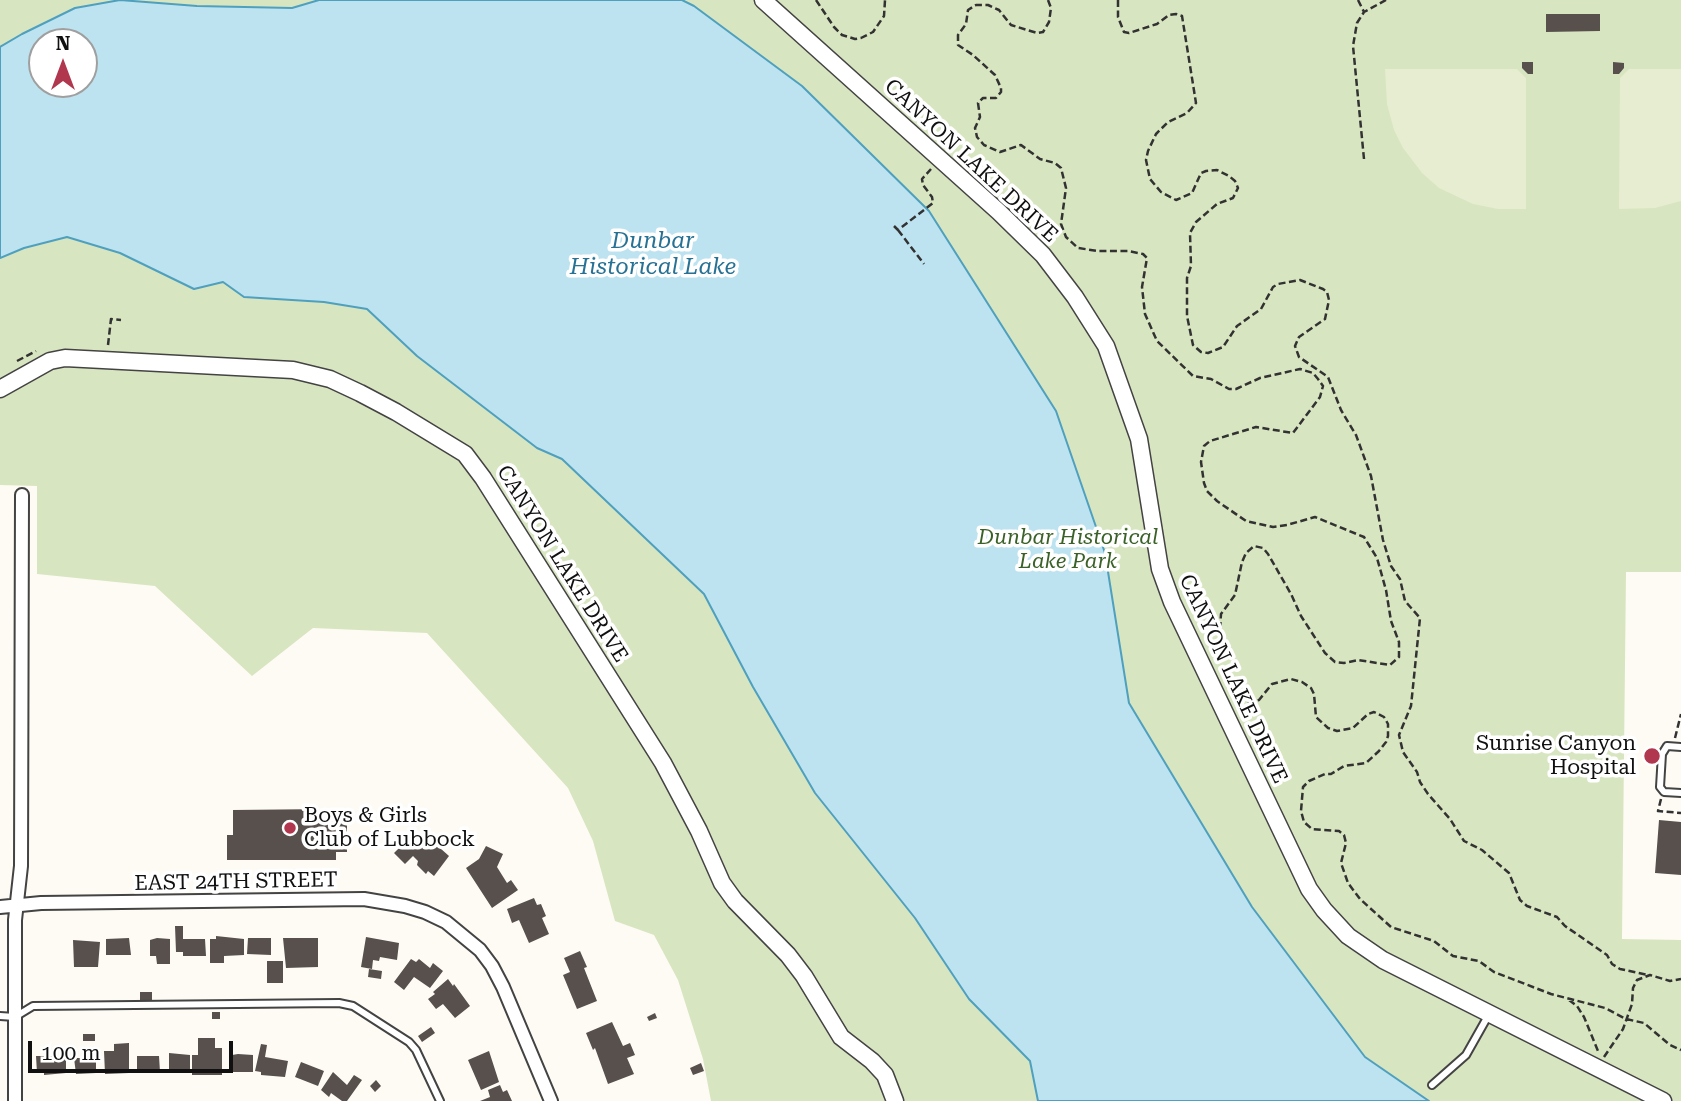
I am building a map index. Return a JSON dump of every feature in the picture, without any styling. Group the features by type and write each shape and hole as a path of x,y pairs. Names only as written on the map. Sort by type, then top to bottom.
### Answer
{"street":[{"name":"CANYON LAKE DRIVE","path":"763,0 1043,255 1075,296 1106,346 1139,439 1150,493 1160,569 1172,602 1309,889 1348,936 1383,960 1663,1101"},
{"name":"CANYON LAKE DRIVE","path":"0,389 50,361 65,358 293,370 330,379 360,393 464,454 483,478 663,763 699,831 722,883 735,901 788,955 841,1037 885,1075 895,1101"},
{"path":"15,1101 15,920 21,866 22,495"},
{"name":"EAST 24TH STREET","path":"0,907 41,903 364,899 425,912 446,922 480,950 498,976 551,1101"}],"lane":[{"path":"1681,747 1667,746 1662,754 1660,787 1664,792 1681,793"},
{"path":"0,1016 15,1017 33,1006 339,1003 353,1006 409,1042 416,1050 440,1101"},
{"path":"1432,1085 1466,1055 1489,1014"}],"path":[{"path":"816,0 842,35 855,39 873,32 884,16 885,0"},
{"path":"1048,0 1051,8 1049,22 1042,32 1037,33 1011,25 999,10 988,5 972,6 968,10 966,24 958,35 958,46 973,55 995,75 1001,88 996,97 984,97 978,103 980,117 975,128 977,137 984,145 1000,152 1021,145 1061,169 1066,188 1061,224 1071,243 1087,250 1128,251 1143,254 1147,258 1142,287 1145,314 1157,341 1193,376 1211,379 1229,389 1243,387 1260,378 1300,369 1313,373 1323,386 1320,397 1293,433 1256,427 1210,441 1204,446 1200,462 1204,482 1207,491 1217,501 1246,521 1273,527 1315,517 1364,537 1377,558 1391,621 1399,642 1399,657 1390,665 1358,660 1335,662 1325,653 1301,616 1268,554 1263,548 1254,547 1246,553 1235,595 1221,614 1219,668"},
{"path":"1118,0 1118,17 1124,32 1129,33 1157,24 1169,15 1182,16 1196,103 1187,113 1161,128 1151,143 1146,160 1150,179 1161,192 1176,200 1192,193 1201,173 1211,170 1229,176 1238,188 1233,198 1208,211 1196,222 1190,233 1191,266 1187,278 1187,316 1193,345 1201,352 1208,353 1223,347 1237,326 1261,309 1273,287 1278,284 1300,280 1326,292 1329,300 1325,319 1299,337 1295,346 1299,357 1328,377 1341,410 1356,435 1371,476 1382,540 1391,566 1400,579 1405,601 1420,618 1411,706 1399,735 1403,752 1417,772 1420,782 1464,841 1482,850 1509,873 1515,893 1527,906 1557,917 1565,926 1607,955 1612,964 1620,969 1670,981 1681,979"},
{"path":"1358,0 1364,12"},
{"path":"1364,159 1353,46 1357,23 1364,12 1386,0"},
{"path":"898,230 933,203 922,179 941,161"},
{"path":"894,226 923,264"},
{"path":"1231,689 1249,703 1259,700 1272,684 1291,680 1302,682 1311,688 1314,695 1316,717 1328,728 1337,731 1353,728 1374,712 1384,717 1388,724 1386,743 1366,762 1344,766 1303,787 1301,811 1304,822 1312,829 1339,831 1344,835 1346,843 1341,863 1348,884 1360,899 1391,927 1434,941 1453,956 1479,961 1494,972 1644,1023 1670,1045 1681,1050"},
{"path":"1566,998 1577,1006 1584,1017 1602,1061 1623,1029 1632,1004 1635,983 1640,977 1647,975"}],"green space":[{"name":"Dunbar Historical Lake Park","path":"0,0 1681,0 1681,572 1626,572 1622,939 1681,940 1681,1101 711,1101 703,1059 678,980 654,935 615,921 593,841 568,788 427,633 313,628 252,676 155,586 37,574 37,486 0,485"},
{"path":"1385,69 1517,69 1526,78 1526,209 1498,209 1473,204 1439,188 1422,173 1403,148 1394,130 1387,104"},
{"path":"1629,69 1681,69 1681,201 1655,208 1619,209 1620,78"}],"water":[{"name":"Dunbar Historical Lake","path":"120,0 197,6 292,8 319,0 682,0 694,6 802,86 929,211 1056,411 1105,553 1129,703 1252,907 1365,1057 1429,1101 1038,1101 1030,1061 969,999 915,918 815,793 753,687 704,594 562,459 537,448 417,356 367,309 324,302 244,297 223,282 194,289 120,253 67,237 24,248 0,258 0,47 28,31 28,98 98,98 98,28 34,28 75,8"}],"building":[{"path":"1546,14 1600,14 1600,31 1546,32"},
{"path":"1522,62 1533,62 1533,74 1528,74 1522,68"},
{"path":"1613,62 1624,63 1619,74 1613,74"},
{"name":"Boys & Girls Club of Lubbock","path":"328,809 328,821 347,821 347,852 336,852 336,860 227,860 227,835 233,835 233,810"},
{"path":"1659,820 1681,822 1681,875 1655,873"},
{"path":"422,832 449,856 434,876 428,871 426,874 413,856 405,864 394,853 407,840 411,843"},
{"path":"486,846 503,854 497,867 507,883 511,880 518,890 492,908 466,868 479,859"},
{"path":"534,898 537,905 541,904 546,916 542,918 549,934 529,943 519,920 512,923 507,909"},
{"path":"175,926 183,926 183,939 205,939 206,956 183,956 183,952 176,952"},
{"path":"216,936 244,939 244,955 224,956 224,963 210,963 210,939 216,939"},
{"path":"366,937 399,943 397,960 380,957 379,961 373,960 372,969 361,967"},
{"path":"129,938 131,955 106,955 106,939"},
{"path":"248,938 271,938 271,955 247,954"},
{"path":"283,938 318,938 318,967 286,968"},
{"path":"170,939 170,964 157,964 156,956 150,956 150,940"},
{"path":"73,940 100,942 98,967 74,967"},
{"path":"580,951 597,1001 577,1009 563,975 570,972 564,958"},
{"path":"411,959 416,962 419,959 430,968 433,963 443,971 430,988 414,977 404,990 394,982"},
{"path":"267,961 283,961 283,983 267,983"},
{"path":"369,969 382,971 381,979 368,977"},
{"path":"448,979 470,1006 455,1018 443,1004 436,1009 428,999"},
{"path":"140,992 152,992 152,1000 140,1000"},
{"path":"212,1012 220,1012 220,1019 212,1019"},
{"path":"655,1013 657,1018 649,1021 647,1017"},
{"path":"612,1022 623,1046 630,1043 635,1055 627,1058 634,1074 608,1084 595,1048 593,1050 586,1033"},
{"path":"431,1027 435,1033 422,1042 418,1036"},
{"path":"83,1034 95,1034 95,1041 83,1041"},
{"path":"198,1038 215,1038 215,1048 222,1048 222,1075 192,1075 192,1055 198,1055"},
{"path":"129,1043 129,1073 105,1074 104,1051 114,1051 114,1044"},
{"path":"261,1044 267,1045 265,1057 288,1061 285,1077 261,1075 261,1072 255,1071"},
{"path":"489,1051 499,1082 481,1090 468,1060"},
{"path":"169,1053 190,1055 190,1072 169,1073"},
{"path":"232,1055 253,1055 253,1072 232,1072"},
{"path":"36,1056 66,1056 66,1073 37,1073"},
{"path":"137,1056 159,1056 160,1072 137,1073"},
{"path":"74,1058 96,1058 96,1073 76,1074"},
{"path":"301,1062 324,1071 318,1086 295,1077"},
{"path":"701,1063 704,1071 693,1075 690,1068"},
{"path":"333,1072 347,1085 354,1075 362,1080 347,1101 342,1101 331,1093 329,1097 321,1090"},
{"path":"376,1080 381,1086 375,1092 370,1086"},
{"path":"500,1085 503,1092 507,1090 512,1101 480,1101 490,1097 488,1090"}],"place":[{"name":"Sunrise Canyon Hospital","path":"1652,756"},
{"name":"Boys & Girls Club of Lubbock","path":"290,828"}]}
